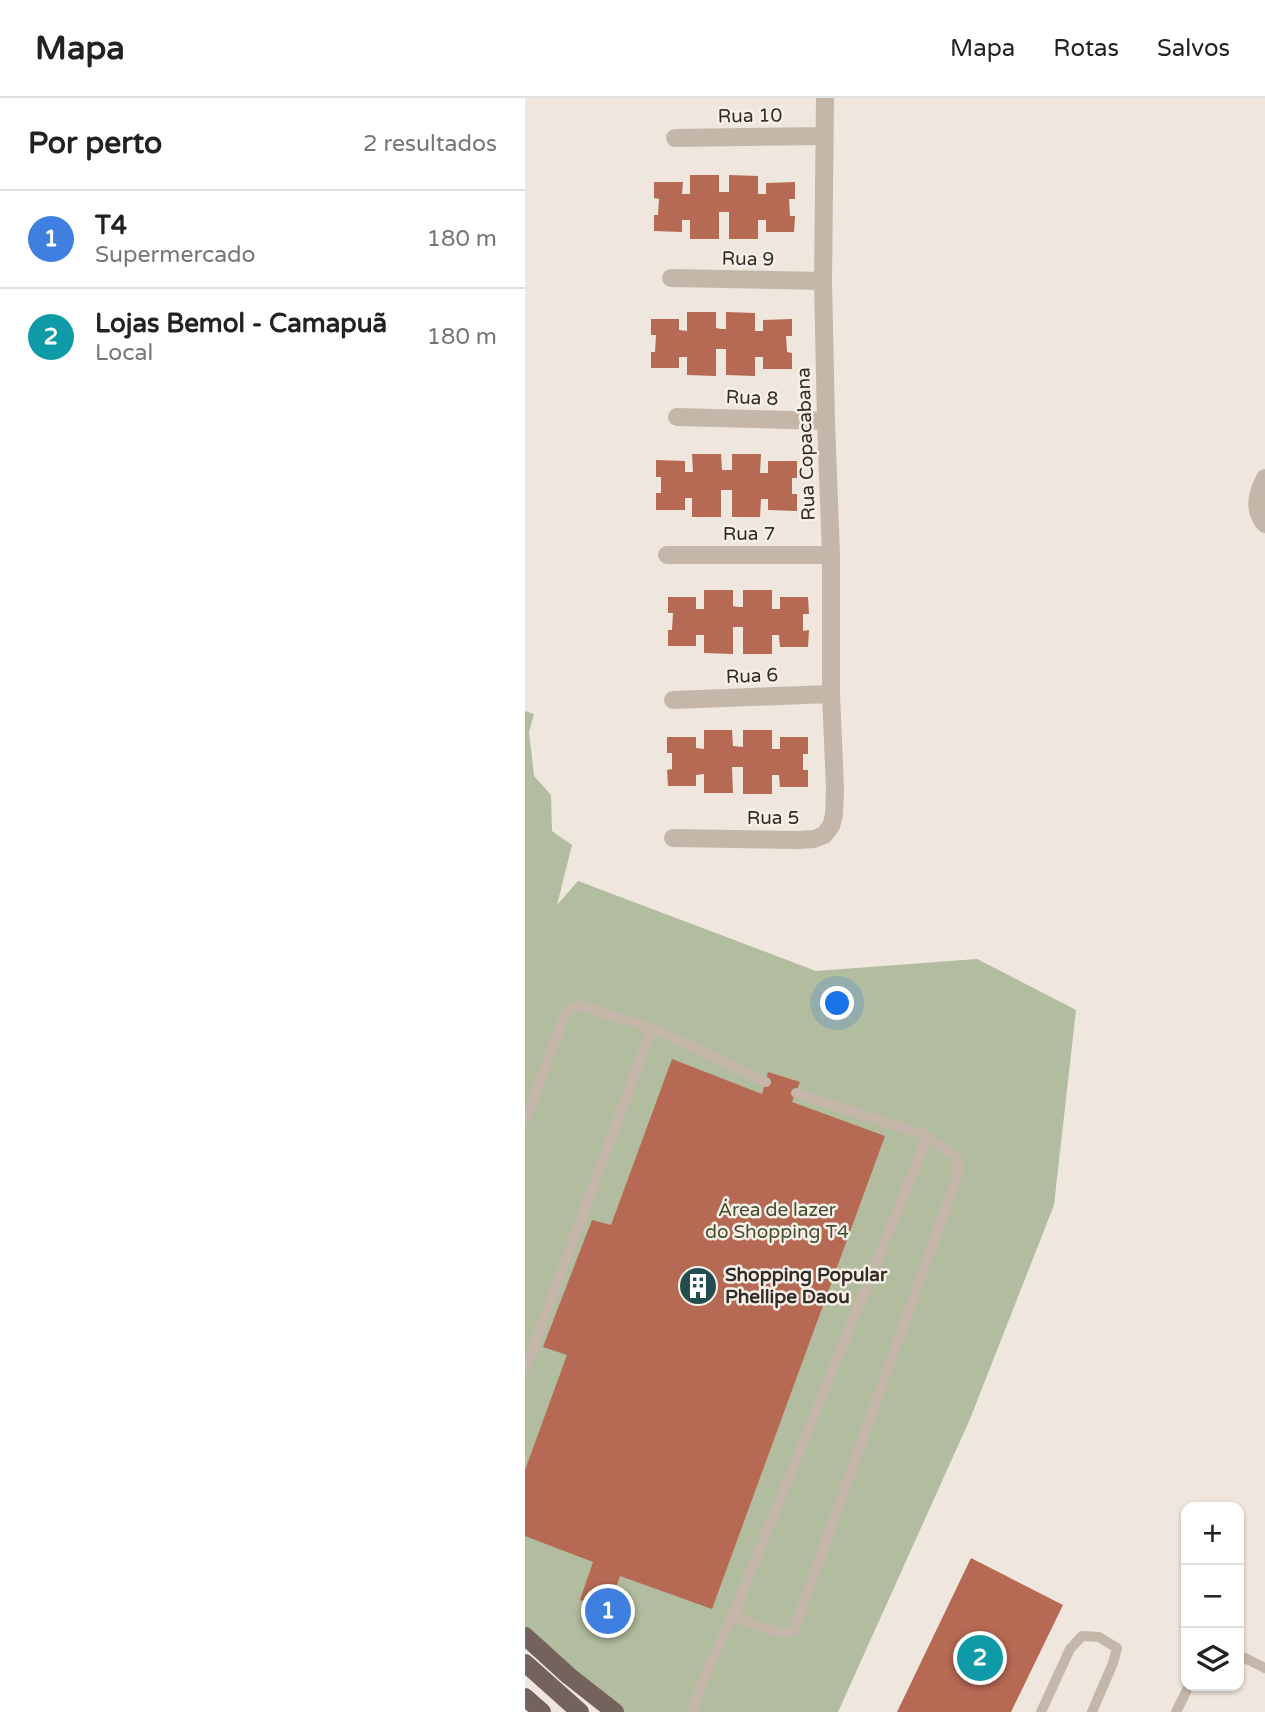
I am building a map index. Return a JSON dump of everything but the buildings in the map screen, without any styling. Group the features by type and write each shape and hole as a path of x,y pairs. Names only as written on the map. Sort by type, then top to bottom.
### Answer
{"main road":[{"path":"525,1636 569,1676 615,1712"},
{"path":"525,1662 579,1712"},
{"path":"525,1697 542,1712"}],"street":[{"name":"Rua Copacabana","path":"825,98 825,421 831,555 831,694 835,788"},
{"name":"Rua 10","path":"675,138 825,136"},
{"name":"Rua 9","path":"671,278 823,281"},
{"name":"Rua 8","path":"677,417 825,421"},
{"path":"1265,478 1257,493 1260,518 1265,524"},
{"name":"Rua 7","path":"667,555 831,555"},
{"name":"Rua 6","path":"674,700 831,694"},
{"name":"Rua 5","path":"673,838 798,841 814,839 824,835 831,826 835,788"}],"lane":[{"path":"525,1121 565,1014 571,1007 580,1006 652,1028 766,1082"},
{"path":"525,1370 652,1028"},
{"path":"733,1615 776,1632 788,1634 794,1630 959,1171 957,1158 925,1135 796,1093"},
{"path":"692,1712 922,1150 925,1135"},
{"path":"1041,1712 1070,1649 1082,1636 1099,1637 1117,1648 1092,1712"},
{"path":"1244,1658 1265,1668"},
{"path":"1177,1712 1187,1691"}],"green space":[{"name":"Área de lazer do Shopping T4","path":"525,711 534,714 529,732 534,776 551,795 552,831 572,845 557,905 578,881 816,971 977,959 1076,1010 1054,1205 970,1419 838,1712 613,1712 525,1628"}],"place":[{"name":"Shopping Popular Phellipe Daou","path":"698,1286"},
{"name":"T4","path":"608,1611"},
{"name":"Lojas Bemol - Camapuã","path":"980,1658"}]}
